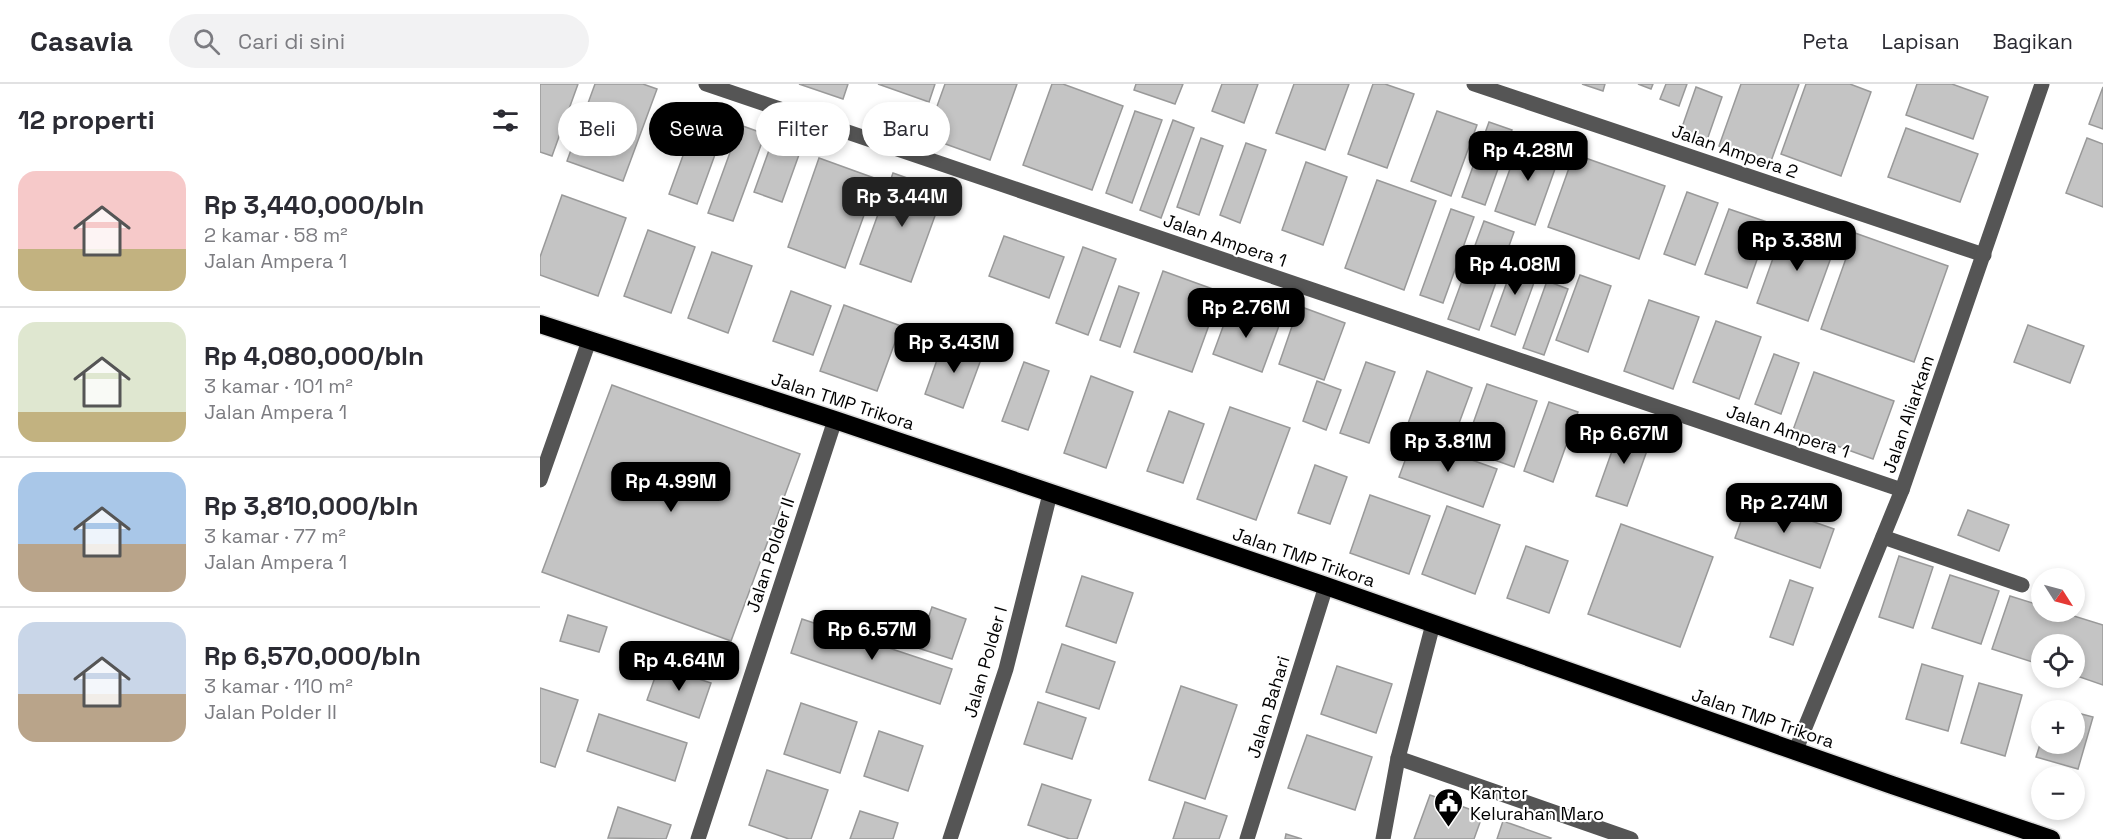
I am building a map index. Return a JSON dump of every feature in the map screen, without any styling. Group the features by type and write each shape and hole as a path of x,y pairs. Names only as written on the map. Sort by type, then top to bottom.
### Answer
{"highway":[{"name":"Jalan TMP Trikora","path":"540,324 835,420 1326,586 1796,752 2051,839"}],"street":[{"name":"Jalan Ampera 1","path":"706,84 1902,490"},
{"name":"Jalan Ampera 2","path":"1474,84 1984,255"},
{"name":"Jalan Aliarkam","path":"1796,752 1902,490 2042,84"},
{"path":"540,480 589,341"},
{"name":"Jalan Polder II","path":"698,839 835,420"},
{"name":"Jalan Polder I","path":"950,839 1006,669 1050,494"},
{"path":"1883,537 2022,585"},
{"name":"Jalan Bahari","path":"1247,839 1326,586"},
{"path":"1383,839 1398,758 1433,624"},
{"path":"1398,758 1631,839"}],"building":[{"path":"540,84 578,84 572,102 558,102 558,139 552,156 540,152"},
{"path":"595,84 643,84 657,89 652,102 649,102 649,111 637,143 637,102 588,102"},
{"path":"799,84 848,84 843,99"},
{"path":"878,84 935,84 929,102"},
{"path":"945,84 1017,84 990,160 950,146 950,102 939,102"},
{"path":"1052,84 1063,84 1123,106 1092,190 1023,165"},
{"path":"1136,84 1183,84 1175,104 1134,90"},
{"path":"1222,84 1258,84 1244,123 1212,111"},
{"path":"1294,84 1349,84 1325,150 1276,133"},
{"path":"1373,84 1385,84 1414,94 1387,168 1348,154"},
{"path":"1582,84 1605,84 1603,91"},
{"path":"1638,84 1653,84 1651,89"},
{"path":"1666,84 1687,84 1679,106 1660,99"},
{"path":"1741,84 1799,84 1770,164 1719,146"},
{"path":"1806,84 1850,84 1871,92 1841,176 1781,154"},
{"path":"1917,84 1952,84 1988,97 1973,139 1906,115"},
{"path":"1696,87 1722,97 1706,143 1680,133"},
{"path":"2103,87 2103,129 2089,124"},
{"path":"1135,111 1162,120 1132,203 1106,193"},
{"path":"1437,111 1477,125 1451,196 1411,181"},
{"path":"1173,120 1194,128 1161,218 1140,210"},
{"path":"1489,122 1512,130 1485,205 1462,197"},
{"path":"744,126 756,131 757,156 733,221 708,213 729,156 744,156"},
{"path":"1906,128 1978,154 1960,202 1888,177"},
{"path":"1201,138 1223,146 1199,215 1177,207"},
{"path":"1521,138 1561,152 1535,225 1495,211"},
{"path":"2087,138 2103,144 2103,207 2066,193"},
{"path":"1246,143 1266,150 1240,223 1220,215"},
{"path":"1574,154 1665,186 1639,259 1548,227"},
{"path":"569,156 632,156 623,181 567,161"},
{"path":"683,156 715,156 697,204 669,194"},
{"path":"767,156 799,156 782,202 754,192"},
{"path":"819,158 877,179 845,268 788,247"},
{"path":"1306,162 1347,177 1323,245 1282,230"},
{"path":"893,173 944,191 911,282 860,264"},
{"path":"1377,180 1436,201 1404,290 1345,268"},
{"path":"1687,192 1718,203 1695,265 1664,254"},
{"path":"562,195 626,218 598,296 540,275 540,257"},
{"path":"1451,209 1474,217 1443,303 1420,295"},
{"path":"1729,209 1770,223 1747,288 1705,274"},
{"path":"1484,221 1514,232 1479,330 1448,319"},
{"path":"1786,222 1837,241 1808,321 1757,303"},
{"path":"648,230 695,247 671,313 624,296"},
{"path":"1855,233 1948,266 1914,362 1821,329"},
{"path":"1004,236 1064,257 1049,298 989,276"},
{"path":"1083,247 1116,259 1088,335 1056,323"},
{"path":"712,252 752,266 728,333 688,318"},
{"path":"1516,257 1540,266 1515,335 1491,326"},
{"path":"1163,271 1221,292 1192,372 1134,352"},
{"path":"1580,275 1611,286 1588,352 1556,340"},
{"path":"1547,281 1568,289 1544,355 1523,348"},
{"path":"1119,286 1139,293 1120,347 1100,340"},
{"path":"791,291 831,306 813,355 773,341"},
{"path":"1649,300 1699,317 1673,389 1624,371"},
{"path":"844,305 901,326 877,391 820,371"},
{"path":"1231,305 1280,323 1262,372 1213,354"},
{"path":"1299,306 1345,323 1324,380 1279,364"},
{"path":"1716,321 1761,337 1739,399 1693,382"},
{"path":"2028,325 2084,346 2070,383 2014,362"},
{"path":"944,340 983,354 963,408 925,394"},
{"path":"1774,354 1799,363 1781,414 1755,404"},
{"path":"1024,362 1049,371 1028,430 1002,421"},
{"path":"1366,362 1395,372 1369,443 1340,433"},
{"path":"1427,371 1472,388 1451,445 1406,429"},
{"path":"1814,372 1894,401 1873,459 1793,430"},
{"path":"1091,376 1133,392 1106,468 1064,453"},
{"path":"1317,381 1341,390 1326,430 1303,421"},
{"path":"1487,384 1537,401 1514,467 1464,449"},
{"path":"612,385 800,454 731,641 542,572"},
{"path":"1549,402 1578,412 1553,482 1524,471"},
{"path":"1230,407 1290,428 1256,520 1197,499"},
{"path":"1169,411 1204,424 1183,483 1147,471"},
{"path":"1622,423 1653,434 1627,506 1596,496"},
{"path":"1413,439 1497,469 1483,507 1399,477"},
{"path":"1315,465 1347,477 1330,524 1298,513"},
{"path":"1370,495 1430,516 1409,574 1350,553"},
{"path":"1749,499 1834,529 1820,568 1735,538"},
{"path":"1447,506 1500,525 1475,594 1422,574"},
{"path":"1968,510 2009,525 1999,551 1958,535"},
{"path":"1621,524 1713,557 1680,647 1588,614"},
{"path":"1526,546 1568,561 1549,613 1507,598"},
{"path":"1899,556 1933,567 1913,628 1879,617"},
{"path":"1950,575 1999,591 1981,644 1932,628"},
{"path":"1082,576 1133,593 1116,643 1066,626"},
{"path":"1790,580 1813,588 1793,645 1770,637"},
{"path":"2010,596 2031,603 2031,622 2085,622 2085,619 2103,625 2103,685 2085,679 2085,634 2031,634 2031,661 1992,649"},
{"path":"932,607 966,619 952,659 918,648"},
{"path":"568,615 607,627 599,652 560,641"},
{"path":"802,619 952,669 940,704 791,653"},
{"path":"1062,644 1115,662 1099,709 1046,692"},
{"path":"1922,664 1963,676 1948,731 1906,719"},
{"path":"659,666 711,683 699,718 647,700"},
{"path":"1337,666 1392,684 1376,733 1321,714"},
{"path":"1979,683 2022,695 2005,756 1961,743"},
{"path":"1181,686 1237,705 1205,799 1149,780"},
{"path":"540,688 578,700 555,767 540,762"},
{"path":"1038,702 1086,718 1072,759 1024,744"},
{"path":"801,703 857,722 840,773 784,754"},
{"path":"599,714 687,743 675,781 587,751"},
{"path":"2085,715 2093,717 2085,745"},
{"path":"879,731 923,746 908,791 864,776"},
{"path":"1307,735 1372,757 1355,810 1288,788"},
{"path":"2037,754 2082,754 2079,766 2068,766 2036,757"},
{"path":"767,770 828,790 811,839 789,839 749,825"},
{"path":"1042,784 1091,800 1077,839 1070,839 1028,825"},
{"name":"Kantor Kelurahan Maro","path":"1430,795 1483,814 1474,839 1414,839"},
{"path":"1185,802 1227,816 1219,839 1173,839"},
{"path":"618,807 671,825 666,839 608,838"},
{"path":"860,811 898,823 893,839 850,839"},
{"path":"1503,821 1551,838 1497,839"},
{"path":"1286,834 1302,839 1285,839"}],"place":[{"name":"Kantor Kelurahan Maro","path":"1449,828"}]}
